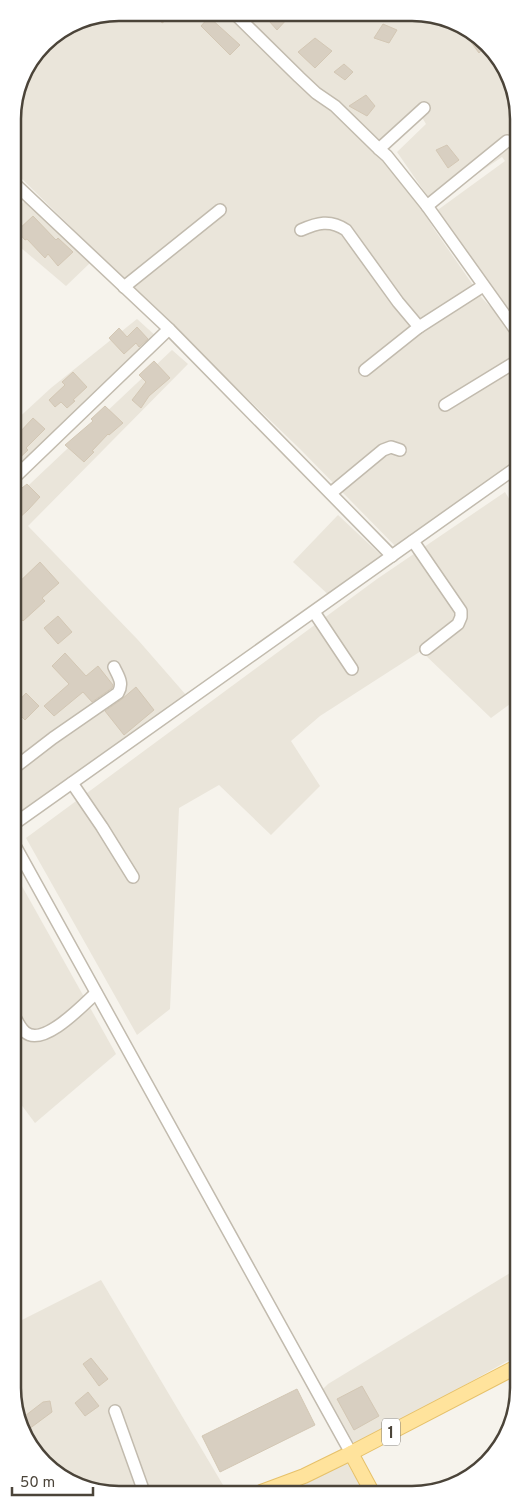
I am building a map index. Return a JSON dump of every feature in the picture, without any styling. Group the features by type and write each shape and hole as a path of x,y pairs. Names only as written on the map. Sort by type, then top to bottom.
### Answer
{"main road":[{"name":"1","path":"277,1486 304,1476 351,1453 510,1370"},
{"path":"351,1453 369,1486"}],"street":[{"path":"242,21 316,92 335,106 387,156 427,206 510,323"},
{"path":"379,149 424,108"},
{"path":"427,206 507,141"},
{"path":"21,190 169,329 392,556"},
{"path":"124,287 220,210"},
{"path":"301,230 325,223 334,224 346,230 398,302 419,327"},
{"path":"365,370 419,327 483,286"},
{"path":"21,471 169,329"},
{"path":"445,405 510,365"},
{"path":"331,493 383,450 391,447 400,450"},
{"path":"21,819 413,541 510,475"},
{"path":"413,541 455,602 461,614 458,624 426,649"},
{"path":"314,612 352,669"},
{"path":"21,763 118,693 122,686 114,667"},
{"path":"72,783 133,877"},
{"path":"21,857 351,1453"},
{"path":"21,1026 25,1032 34,1036 47,1033 96,993"},
{"path":"114,1411 142,1486"}],"shaded area":[{"path":"113,21 240,21 384,158 410,190 434,229 482,298 510,328 510,471 399,550 300,449 21,178 21,113 31,76 41,59 55,45 76,31 100,23"},
{"path":"247,21 418,21 443,26 461,34 472,41 486,55 500,76 509,106 510,312 472,268 435,212 505,161 502,157 433,204 397,152 426,124 420,114 389,141 370,139"},
{"path":"26,200 91,262 66,286 21,248 21,205"},
{"path":"137,319 158,338 21,467 21,416 51,388"},
{"path":"172,350 188,364 28,526 138,640 186,695 21,812 21,492"},
{"path":"505,492 510,500 510,704 491,718 421,651 320,716 291,741 320,786 271,835 219,785 179,808 170,1009 137,1035 26,838 377,579"},
{"path":"338,515 386,560 332,598 293,562"},
{"path":"21,884 116,1054 35,1123 21,1104"},
{"path":"510,1273 510,1360 364,1442 355,1445 323,1389 328,1384"},
{"path":"101,1280 223,1485 106,1485 88,1481 59,1466 41,1448 26,1419 21,1394 21,1320"},
{"path":"347,1463 360,1486 293,1486"}],"building":[{"path":"205,21 213,21 240,45 230,55 201,26"},
{"path":"269,21 285,21 277,30"},
{"path":"383,24 397,30 389,43 374,38"},
{"path":"315,38 332,51 315,68 298,52"},
{"path":"471,42 482,50 479,53"},
{"path":"344,64 353,72 345,80 334,72"},
{"path":"366,95 375,106 367,116 349,106"},
{"path":"447,145 459,160 448,168 436,150"},
{"path":"33,216 56,240 58,238 73,252 58,266 48,254 45,258 27,239 25,240 21,236 21,227"},
{"path":"137,327 148,339 139,347 136,343 124,354 109,338 119,328 127,337"},
{"path":"154,361 170,378 149,396 141,408 132,400 146,382 139,375"},
{"path":"73,372 87,387 67,408 61,402 55,407 49,400 65,385 62,382"},
{"path":"105,406 123,423 108,434 84,462 65,445 93,421 91,419"},
{"path":"33,418 45,429 26,448 28,450 21,457 21,431"},
{"path":"27,484 40,497 21,516 21,489"},
{"path":"40,562 59,583 42,598 45,601 23,621 21,619 21,580"},
{"path":"58,616 72,632 58,644 44,628"},
{"path":"65,653 86,676 98,666 113,685 112,688 92,702 83,692 54,716 44,706 69,684 52,666"},
{"path":"136,687 154,710 124,735 105,711"},
{"path":"26,693 39,706 25,720 21,716 21,698"},
{"path":"91,1358 108,1379 99,1386 83,1364"},
{"path":"362,1386 379,1416 354,1430 337,1399"},
{"path":"297,1389 315,1425 220,1472 202,1436"},
{"path":"88,1392 99,1406 85,1416 75,1403"},
{"path":"50,1401 52,1412 30,1428 25,1416 43,1402"}]}
